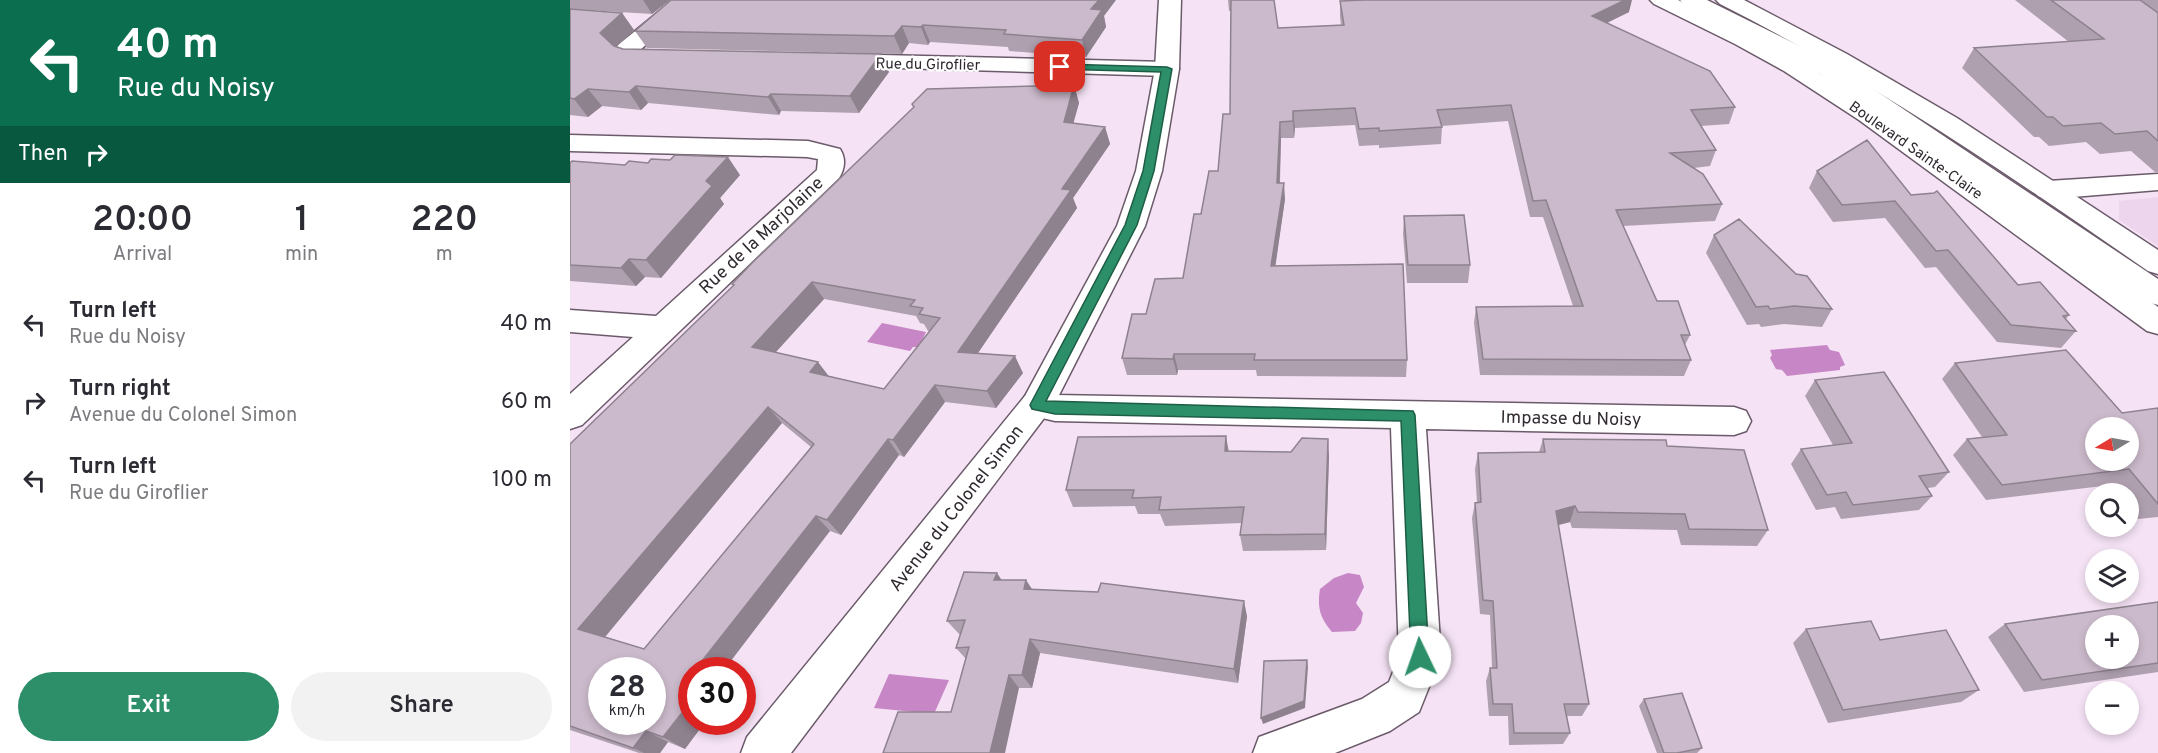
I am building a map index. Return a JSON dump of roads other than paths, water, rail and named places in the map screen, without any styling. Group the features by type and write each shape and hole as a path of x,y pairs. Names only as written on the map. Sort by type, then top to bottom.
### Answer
{"street":[{"path":"686,0 626,50 636,57 694,58"},
{"name":"Avenue du Colonel Simon","path":"763,753 1037,405 1131,225 1149,171 1167,69 1170,0"},
{"name":"Boulevard Sainte-Claire","path":"1661,0 1743,39 1830,90 2158,323"},
{"path":"1691,0 1828,69 2158,294"},
{"name":"Boulevard Sainte-Claire","path":"1727,0 1796,33 1849,63 2048,190 2158,264"},
{"path":"624,21 656,23"},
{"name":"Rue du Giroflier","path":"821,61 1167,69"},
{"name":"Rue de la Marjolaine","path":"570,143 808,149 831,155 830,171 570,415"},
{"path":"2048,190 2158,182"},
{"path":"570,321 661,328"},
{"name":"Impasse du Noisy","path":"1037,405 1055,408 1734,421"},
{"path":"1275,753 1375,716 1404,697 1420,657 1408,415"}]}
